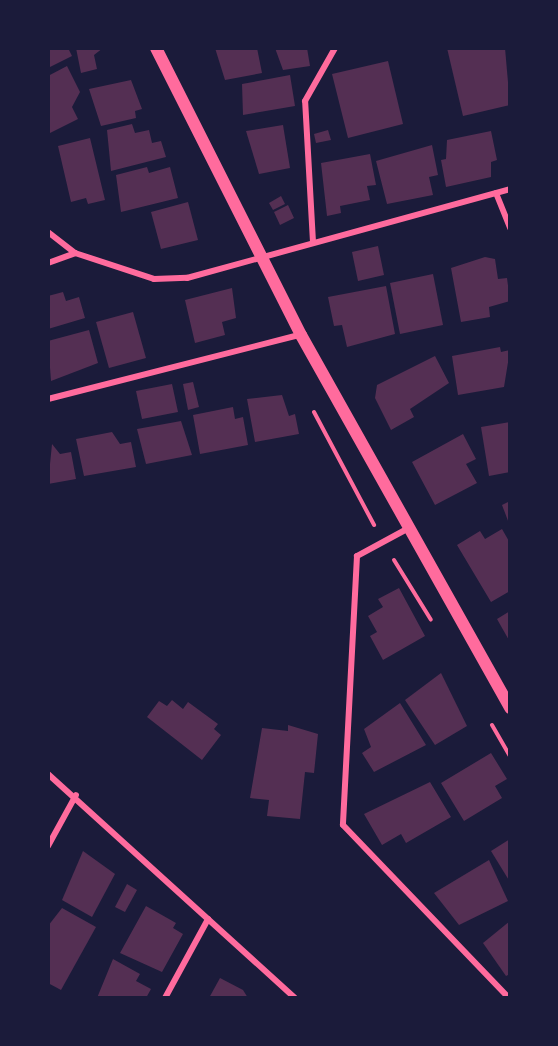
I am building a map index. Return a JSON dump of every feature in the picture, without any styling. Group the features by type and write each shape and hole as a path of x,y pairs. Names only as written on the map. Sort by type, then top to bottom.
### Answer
{"main road":[{"path":"156,48 301,334 407,529 510,708"}],"street":[{"path":"313,242 304,101 334,48"},
{"path":"48,232 75,253 154,279 187,278 510,189"},
{"path":"496,193 510,228"},
{"path":"48,263 75,253"},
{"path":"48,399 301,334"},
{"path":"407,529 357,556 343,825 509,998"},
{"path":"48,774 76,795 295,998"},
{"path":"48,846 76,795"},
{"path":"165,998 208,919"}],"building":[{"path":"48,48 68,48 72,56 48,68"},
{"path":"76,48 103,48 94,55 97,69 81,73"},
{"path":"215,48 257,48 262,73 225,80"},
{"path":"275,48 307,48 310,66 283,70"},
{"path":"447,48 505,48 510,105 463,116"},
{"path":"388,61 403,124 348,138 332,74"},
{"path":"67,66 80,92 72,107 78,119 48,134 48,76"},
{"path":"290,75 295,106 243,115 242,84"},
{"path":"131,80 142,109 135,111 136,118 101,126 89,89"},
{"path":"132,124 135,133 149,130 152,143 161,141 166,157 111,171 107,130"},
{"path":"283,125 290,168 259,174 246,131"},
{"path":"328,130 331,140 316,143 314,134"},
{"path":"491,131 497,160 491,162 491,177 446,187 441,160 446,159 447,140"},
{"path":"90,138 105,200 88,204 86,198 71,202 58,146"},
{"path":"432,145 438,175 429,177 433,195 387,204 376,161"},
{"path":"370,154 376,185 367,186 370,200 340,206 341,213 327,216 321,163"},
{"path":"147,167 149,173 170,167 178,198 121,212 116,175"},
{"path":"281,196 285,204 273,210 269,203"},
{"path":"188,202 198,240 161,249 151,212"},
{"path":"288,205 294,218 280,225 274,212"},
{"path":"378,246 384,275 358,281 352,252"},
{"path":"485,257 495,259 498,279 507,278 510,301 489,307 490,317 461,322 451,268"},
{"path":"433,274 443,325 400,334 390,283"},
{"path":"386,286 395,334 347,347 342,325 334,326 328,297"},
{"path":"232,288 236,318 222,322 225,335 195,343 185,300"},
{"path":"63,292 66,301 79,297 85,318 48,329 48,296"},
{"path":"133,312 146,358 109,368 96,322"},
{"path":"89,330 98,363 51,381 48,341"},
{"path":"500,347 501,352 510,350 504,387 458,395 452,356"},
{"path":"435,356 449,383 410,409 414,417 391,430 375,398 377,385"},
{"path":"193,382 199,407 188,410 183,384"},
{"path":"172,384 178,412 142,419 136,391"},
{"path":"282,395 289,416 295,414 299,434 255,442 247,399"},
{"path":"233,407 235,419 243,417 248,445 200,454 193,415"},
{"path":"181,421 192,455 146,464 137,429"},
{"path":"510,422 510,472 489,476 481,427"},
{"path":"112,432 120,444 131,442 136,467 84,476 76,439"},
{"path":"463,434 476,459 466,464 477,483 435,505 412,462"},
{"path":"52,444 60,454 71,452 76,479 48,484"},
{"path":"510,501 510,526 502,505"},
{"path":"502,529 510,543 510,591 491,602 457,545 480,531 485,539"},
{"path":"399,588 425,636 383,660 370,636 377,632 368,616 383,607 378,599"},
{"path":"510,611 510,642 497,619"},
{"path":"441,673 467,726 435,745 405,700"},
{"path":"172,700 183,709 188,702 218,724 214,729 221,735 202,760 147,717 159,701 167,706"},
{"path":"400,703 426,745 374,772 362,753 371,747 364,729"},
{"path":"288,725 318,734 314,773 305,772 300,819 267,816 269,800 250,798 262,728 288,731"},
{"path":"491,753 507,779 495,786 502,798 464,821 441,783"},
{"path":"430,782 451,817 406,843 401,834 382,845 364,814"},
{"path":"510,839 510,882 491,851"},
{"path":"83,851 115,874 92,917 62,900"},
{"path":"489,860 508,901 459,925 434,893"},
{"path":"127,884 137,890 125,912 115,907"},
{"path":"146,906 176,923 173,928 183,934 162,972 120,953"},
{"path":"62,908 96,927 61,990 48,983 48,926"},
{"path":"510,921 510,974 506,976 483,943"},
{"path":"113,959 140,974 136,981 151,989 146,998 97,998"},
{"path":"220,978 243,990 248,998 209,998"}]}
